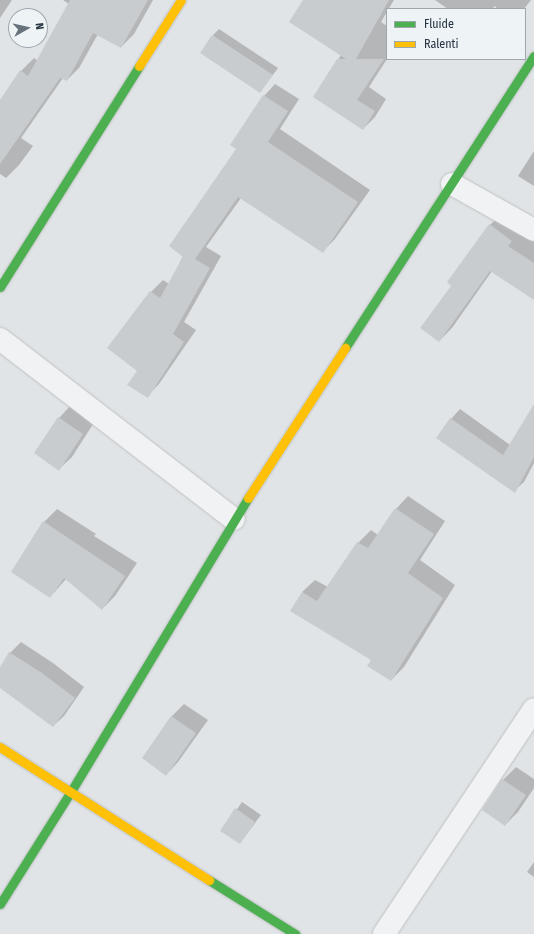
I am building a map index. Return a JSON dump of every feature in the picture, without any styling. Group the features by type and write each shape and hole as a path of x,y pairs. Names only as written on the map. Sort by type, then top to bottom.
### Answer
{"street":[{"path":"0,287 181,0"},
{"path":"0,904 70,793 234,519 534,56"},
{"path":"452,184 534,230"},
{"path":"0,339 234,519"},
{"path":"384,934 534,708"},
{"path":"0,747 70,793 295,934"}],"building":[{"path":"70,0 148,0 121,48 93,33 67,81 60,78 0,164 0,100 20,70 28,76 43,48 48,48 48,40"},
{"path":"303,0 389,0 356,59 384,59 357,100 375,111 363,130 313,97 337,59 346,59 289,22"},
{"path":"212,35 273,75 260,93 200,53"},
{"path":"263,95 288,111 268,142 358,202 323,253 238,197 195,259 210,268 173,334 184,342 148,398 127,385 137,371 107,348 150,291 160,298 183,257 169,246 236,149 230,145"},
{"path":"489,224 512,241 508,246 534,263 534,300 490,271 439,342 420,328 451,286 447,282"},
{"path":"534,404 534,457 515,493 436,438 450,418 503,455"},
{"path":"58,417 83,434 59,471 34,453"},
{"path":"395,508 434,534 408,573 443,598 391,681 367,666 371,660 290,611 302,592 317,601 357,542 368,548"},
{"path":"43,521 125,576 102,610 64,578 50,598 11,572"},
{"path":"9,652 42,673 75,698 53,727 0,688 0,667"},
{"path":"171,716 196,733 166,776 142,758"},
{"path":"502,779 526,795 505,826 482,810"},
{"path":"235,808 255,822 240,844 220,831"}],"traffic: fast":[{"path":"345,348 534,56"},
{"path":"0,287 139,66"},
{"path":"0,904 70,793 248,498"},
{"path":"209,880 295,934"}],"traffic: slow":[{"path":"139,66 181,0"},
{"path":"248,498 345,348"},
{"path":"0,747 209,880"}]}
